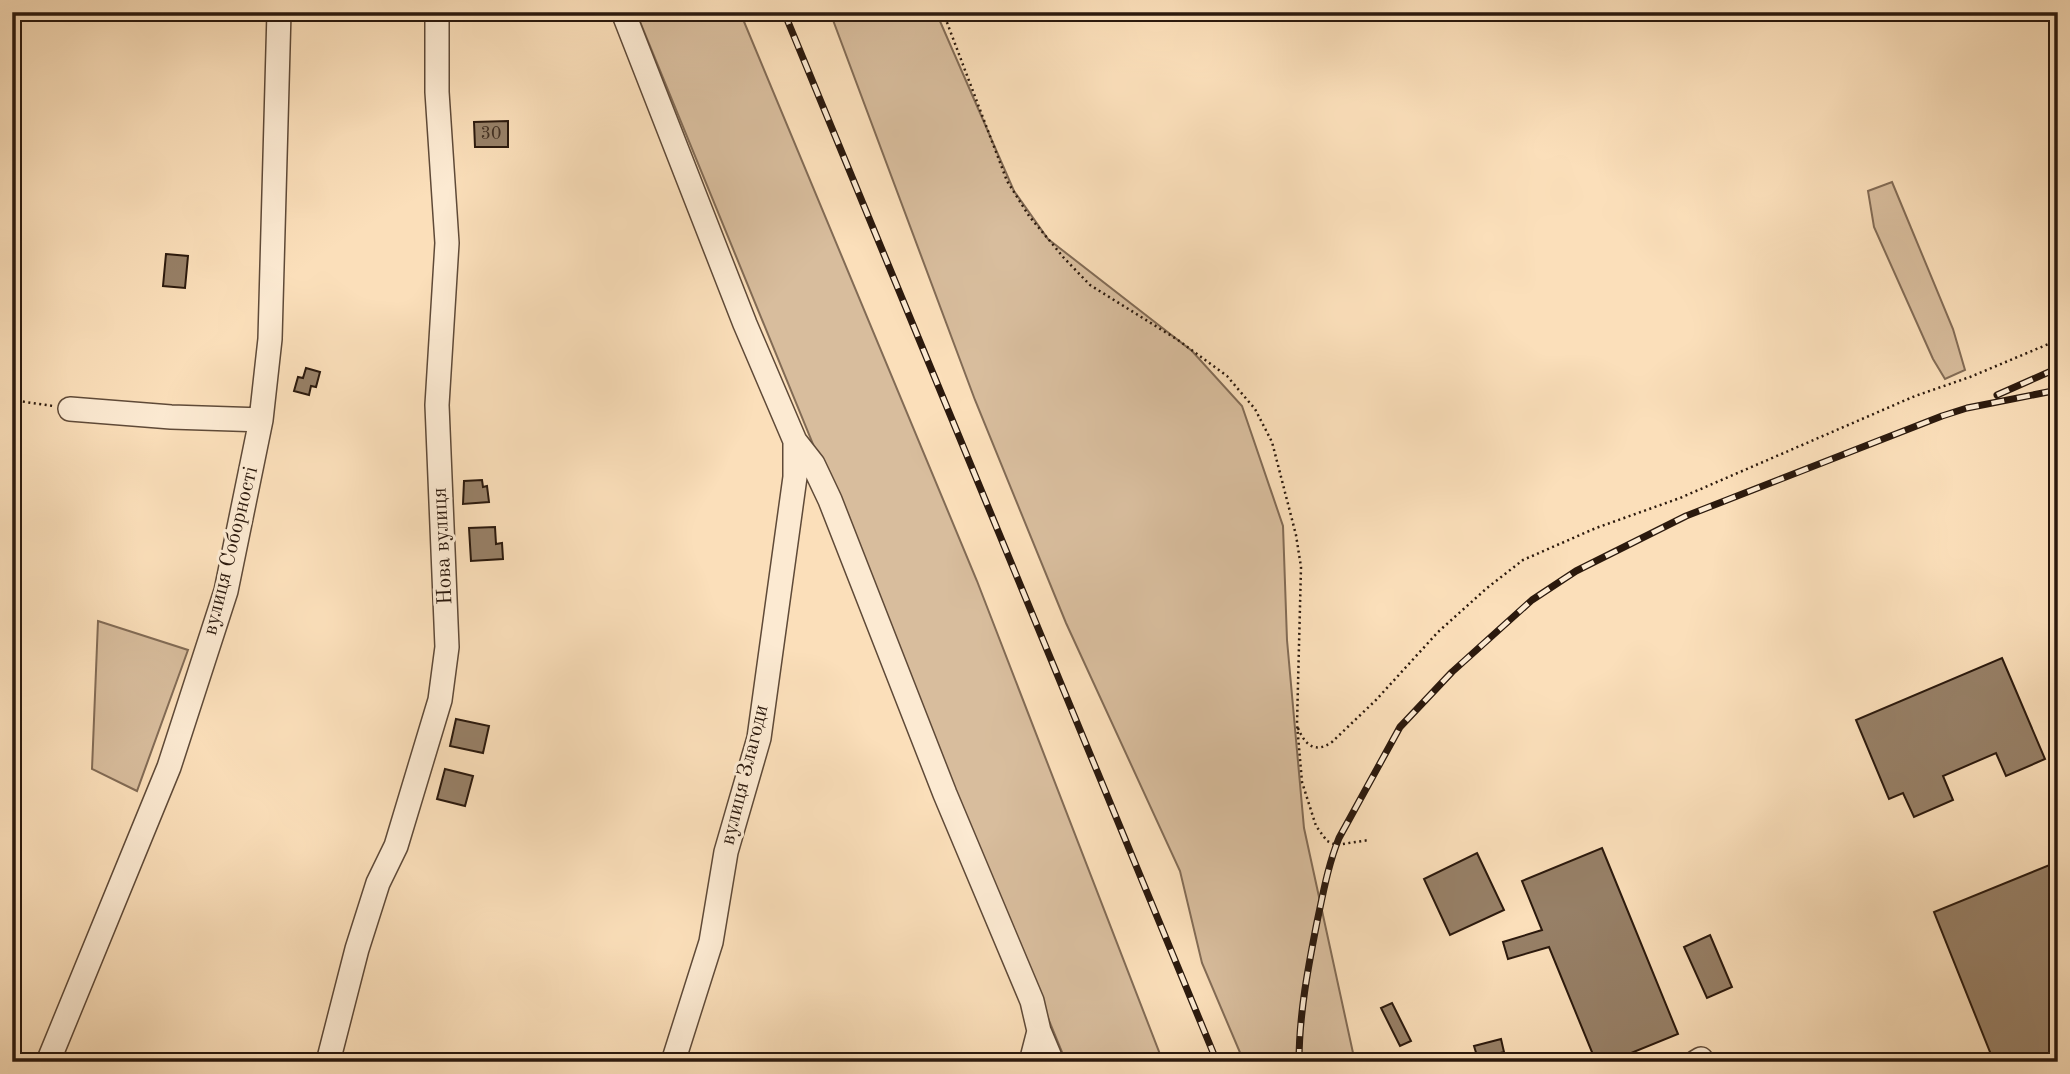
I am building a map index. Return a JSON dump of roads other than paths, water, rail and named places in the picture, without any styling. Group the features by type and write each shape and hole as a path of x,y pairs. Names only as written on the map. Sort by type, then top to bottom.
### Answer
{"street":[{"name":"вулиця Соборності","path":"48,1062 169,767 226,591 261,420 270,339 279,12"},
{"name":"Нова вулиця","path":"328,1062 357,949 378,883 396,846 440,700 447,647 447,596 439,497 437,405 447,243 437,92 437,12"},
{"path":"623,12 745,324 795,441 813,464 830,500 945,794 1032,1001 1039,1031 1052,1062"},
{"path":"70,409 171,417 261,420"},
{"name":"вулиця Злагоди","path":"673,1062 711,942 726,852 759,738 795,477 795,441"},
{"path":"1031,1062 1039,1031"}],"railway":[{"path":"784,12 1217,1062"},
{"path":"1997,395 2058,368"},
{"path":"1299,1062 1302,1009 1310,957 1326,880 1339,838 1400,727 1452,672 1532,600 1576,571 1686,516 1942,416 1967,408 2058,390"}]}
